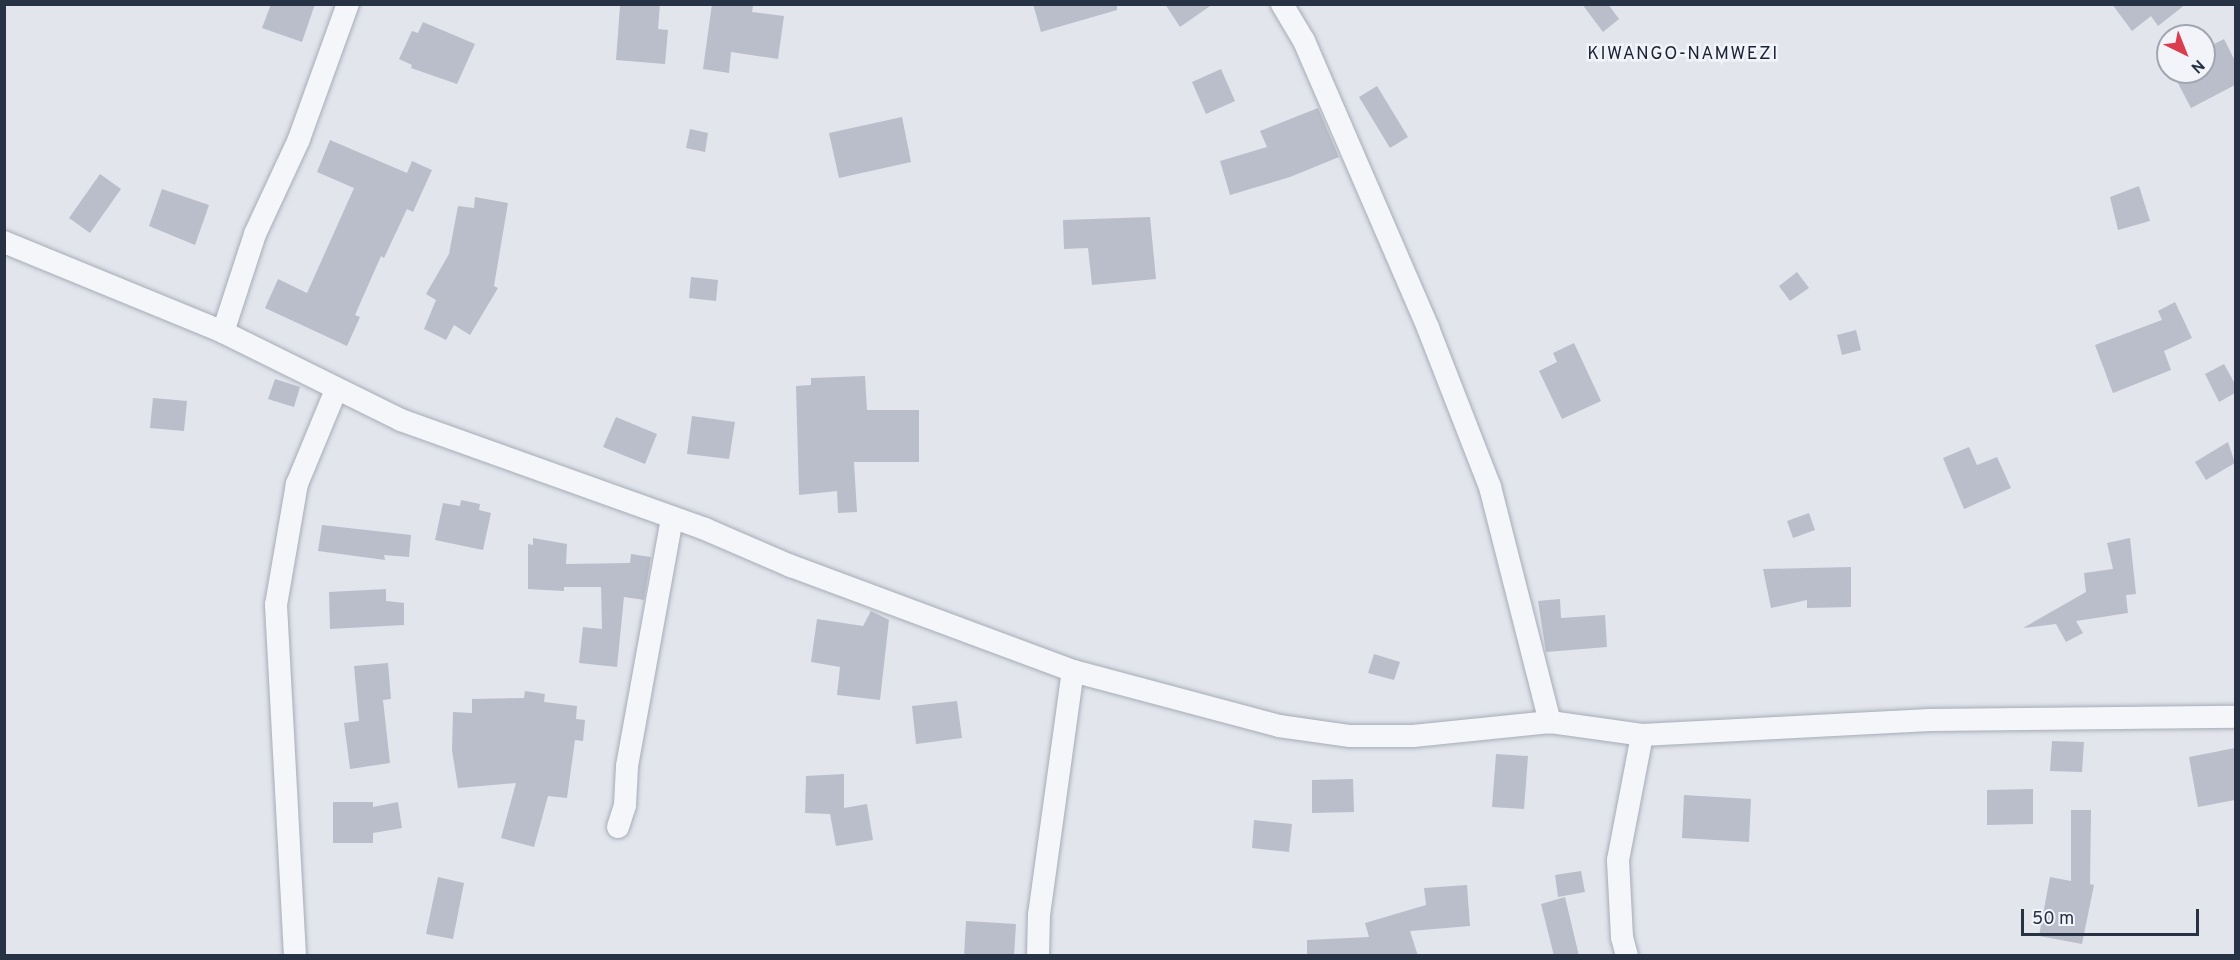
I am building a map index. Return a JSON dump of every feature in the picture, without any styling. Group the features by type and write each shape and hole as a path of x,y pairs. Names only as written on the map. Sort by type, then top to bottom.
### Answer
{"street":[{"path":"223,332 255,234 300,139 348,4"},
{"path":"1282,4 1304,41 1419,306 1490,487 1550,722"},
{"path":"4,242 223,332 336,390 401,420 672,519 1073,671 1279,726 1350,736 1413,736 1550,722 1642,735 1930,720 2235,717"},
{"path":"295,956 276,605 297,484 336,390"},
{"path":"618,827 625,805 627,766 672,519"},
{"path":"1038,956 1040,915 1073,671"},
{"path":"1628,956 1622,937 1618,860 1642,735"}],"building":[{"path":"271,4 315,4 302,42 262,28"},
{"path":"660,4 658,29 668,30 665,64 616,60 620,6"},
{"path":"712,4 753,6 752,12 784,16 778,59 731,52 729,73 703,69"},
{"path":"1033,4 1117,4 1117,10 1041,32"},
{"path":"1165,4 1213,4 1180,27"},
{"path":"1582,4 1608,4 1619,19 1603,32"},
{"path":"2112,4 2186,4 2161,24 2157,24 2151,16 2132,31"},
{"path":"423,22 475,44 457,84 411,68 412,65 399,59 412,31 418,33"},
{"path":"2224,39 2235,61 2235,85 2191,108 2178,84 2216,84 2216,43"},
{"path":"1221,69 1235,101 1206,114 1192,82"},
{"path":"1377,86 1408,137 1390,148 1359,97"},
{"path":"1318,108 1339,157 1290,177 1230,195 1220,161 1267,147 1260,131"},
{"path":"902,117 911,162 839,178 829,133"},
{"path":"690,129 708,133 705,152 686,148"},
{"path":"330,140 407,173 412,161 432,170 413,212 407,209 384,258 381,256 355,315 360,317 347,346 265,308 278,279 307,293 354,188 317,172"},
{"path":"100,174 121,189 90,233 69,218"},
{"path":"2139,186 2150,221 2118,230 2110,197"},
{"path":"162,189 209,205 195,245 149,226"},
{"path":"475,197 508,203 494,286 498,288 470,335 454,325 446,340 424,329 436,300 426,294 449,254 458,206 474,208"},
{"path":"1150,217 1156,279 1092,285 1088,248 1064,249 1063,220"},
{"path":"1797,272 1809,288 1790,301 1779,286"},
{"path":"691,277 718,280 716,301 689,298"},
{"path":"2175,302 2192,338 2164,351 2171,370 2113,393 2095,345 2162,320 2158,311"},
{"path":"1856,330 1861,350 1842,355 1837,335"},
{"path":"1574,343 1601,401 1562,419 1539,371 1557,362 1553,353"},
{"path":"2224,364 2235,384 2235,393 2219,402 2205,374"},
{"path":"865,376 867,410 919,410 919,462 854,462 857,512 838,513 837,491 799,495 796,386 811,385 811,378"},
{"path":"275,379 300,387 294,407 268,399"},
{"path":"153,398 187,401 184,431 150,428"},
{"path":"692,416 735,422 729,459 687,454"},
{"path":"616,417 657,434 645,464 603,447"},
{"path":"2228,442 2235,463 2206,480 2195,462"},
{"path":"1969,447 1977,465 1997,457 2011,488 1964,509 1943,458"},
{"path":"461,500 480,504 479,510 491,513 483,550 435,540 443,503 460,506"},
{"path":"1809,513 1815,530 1793,538 1787,521"},
{"path":"322,525 411,535 409,557 384,555 385,560 318,551"},
{"path":"533,538 567,544 566,564 630,563 631,554 651,557 644,600 624,597 617,667 579,663 583,627 602,629 601,587 564,587 564,591 528,589 528,544 533,545"},
{"path":"2130,538 2136,594 2126,595 2128,613 2076,621 2083,633 2066,642 2056,624 2023,628 2086,592 2084,573 2113,569 2107,543"},
{"path":"1851,567 1851,607 1807,608 1807,600 1771,608 1763,569"},
{"path":"386,589 386,601 404,603 404,625 330,629 329,592"},
{"path":"1560,599 1561,618 1605,615 1607,647 1546,652 1538,601"},
{"path":"871,611 889,620 880,700 837,695 840,667 811,662 817,619 863,626"},
{"path":"1374,654 1400,662 1394,680 1368,673"},
{"path":"388,663 391,699 383,700 390,763 350,769 344,723 359,721 354,666"},
{"path":"525,691 545,694 544,702 577,706 576,719 585,720 583,741 575,740 567,798 548,796 534,847 501,838 516,783 458,788 452,750 453,712 472,713 472,699 524,698"},
{"path":"957,701 962,738 916,744 912,706"},
{"path":"2052,741 2084,742 2082,772 2050,771"},
{"path":"2235,748 2235,800 2198,807 2189,757"},
{"path":"1496,754 1528,756 1524,809 1492,807"},
{"path":"844,774 844,808 867,804 873,840 836,846 830,814 805,813 806,776"},
{"path":"1353,779 1354,812 1312,813 1312,780"},
{"path":"2033,789 2033,824 1987,825 1987,790"},
{"path":"1684,795 1751,799 1749,842 1682,838"},
{"path":"333,802 373,802 373,807 398,802 402,828 373,833 373,843 333,843"},
{"path":"2071,810 2091,810 2090,884 2094,885 2082,944 2039,936 2050,877 2071,881"},
{"path":"1254,820 1292,824 1289,852 1252,848"},
{"path":"1581,871 1585,892 1558,897 1555,875"},
{"path":"438,877 464,883 453,939 426,934"},
{"path":"1467,885 1470,926 1410,931 1418,956 1307,956 1307,940 1369,937 1365,923 1426,905 1424,888"},
{"path":"1565,897 1579,956 1554,956 1541,904"},
{"path":"966,921 1016,924 1014,956 964,956"}],"district":[{"name":"KIWANGO-NAMWEZI","path":"1683,55"}]}
